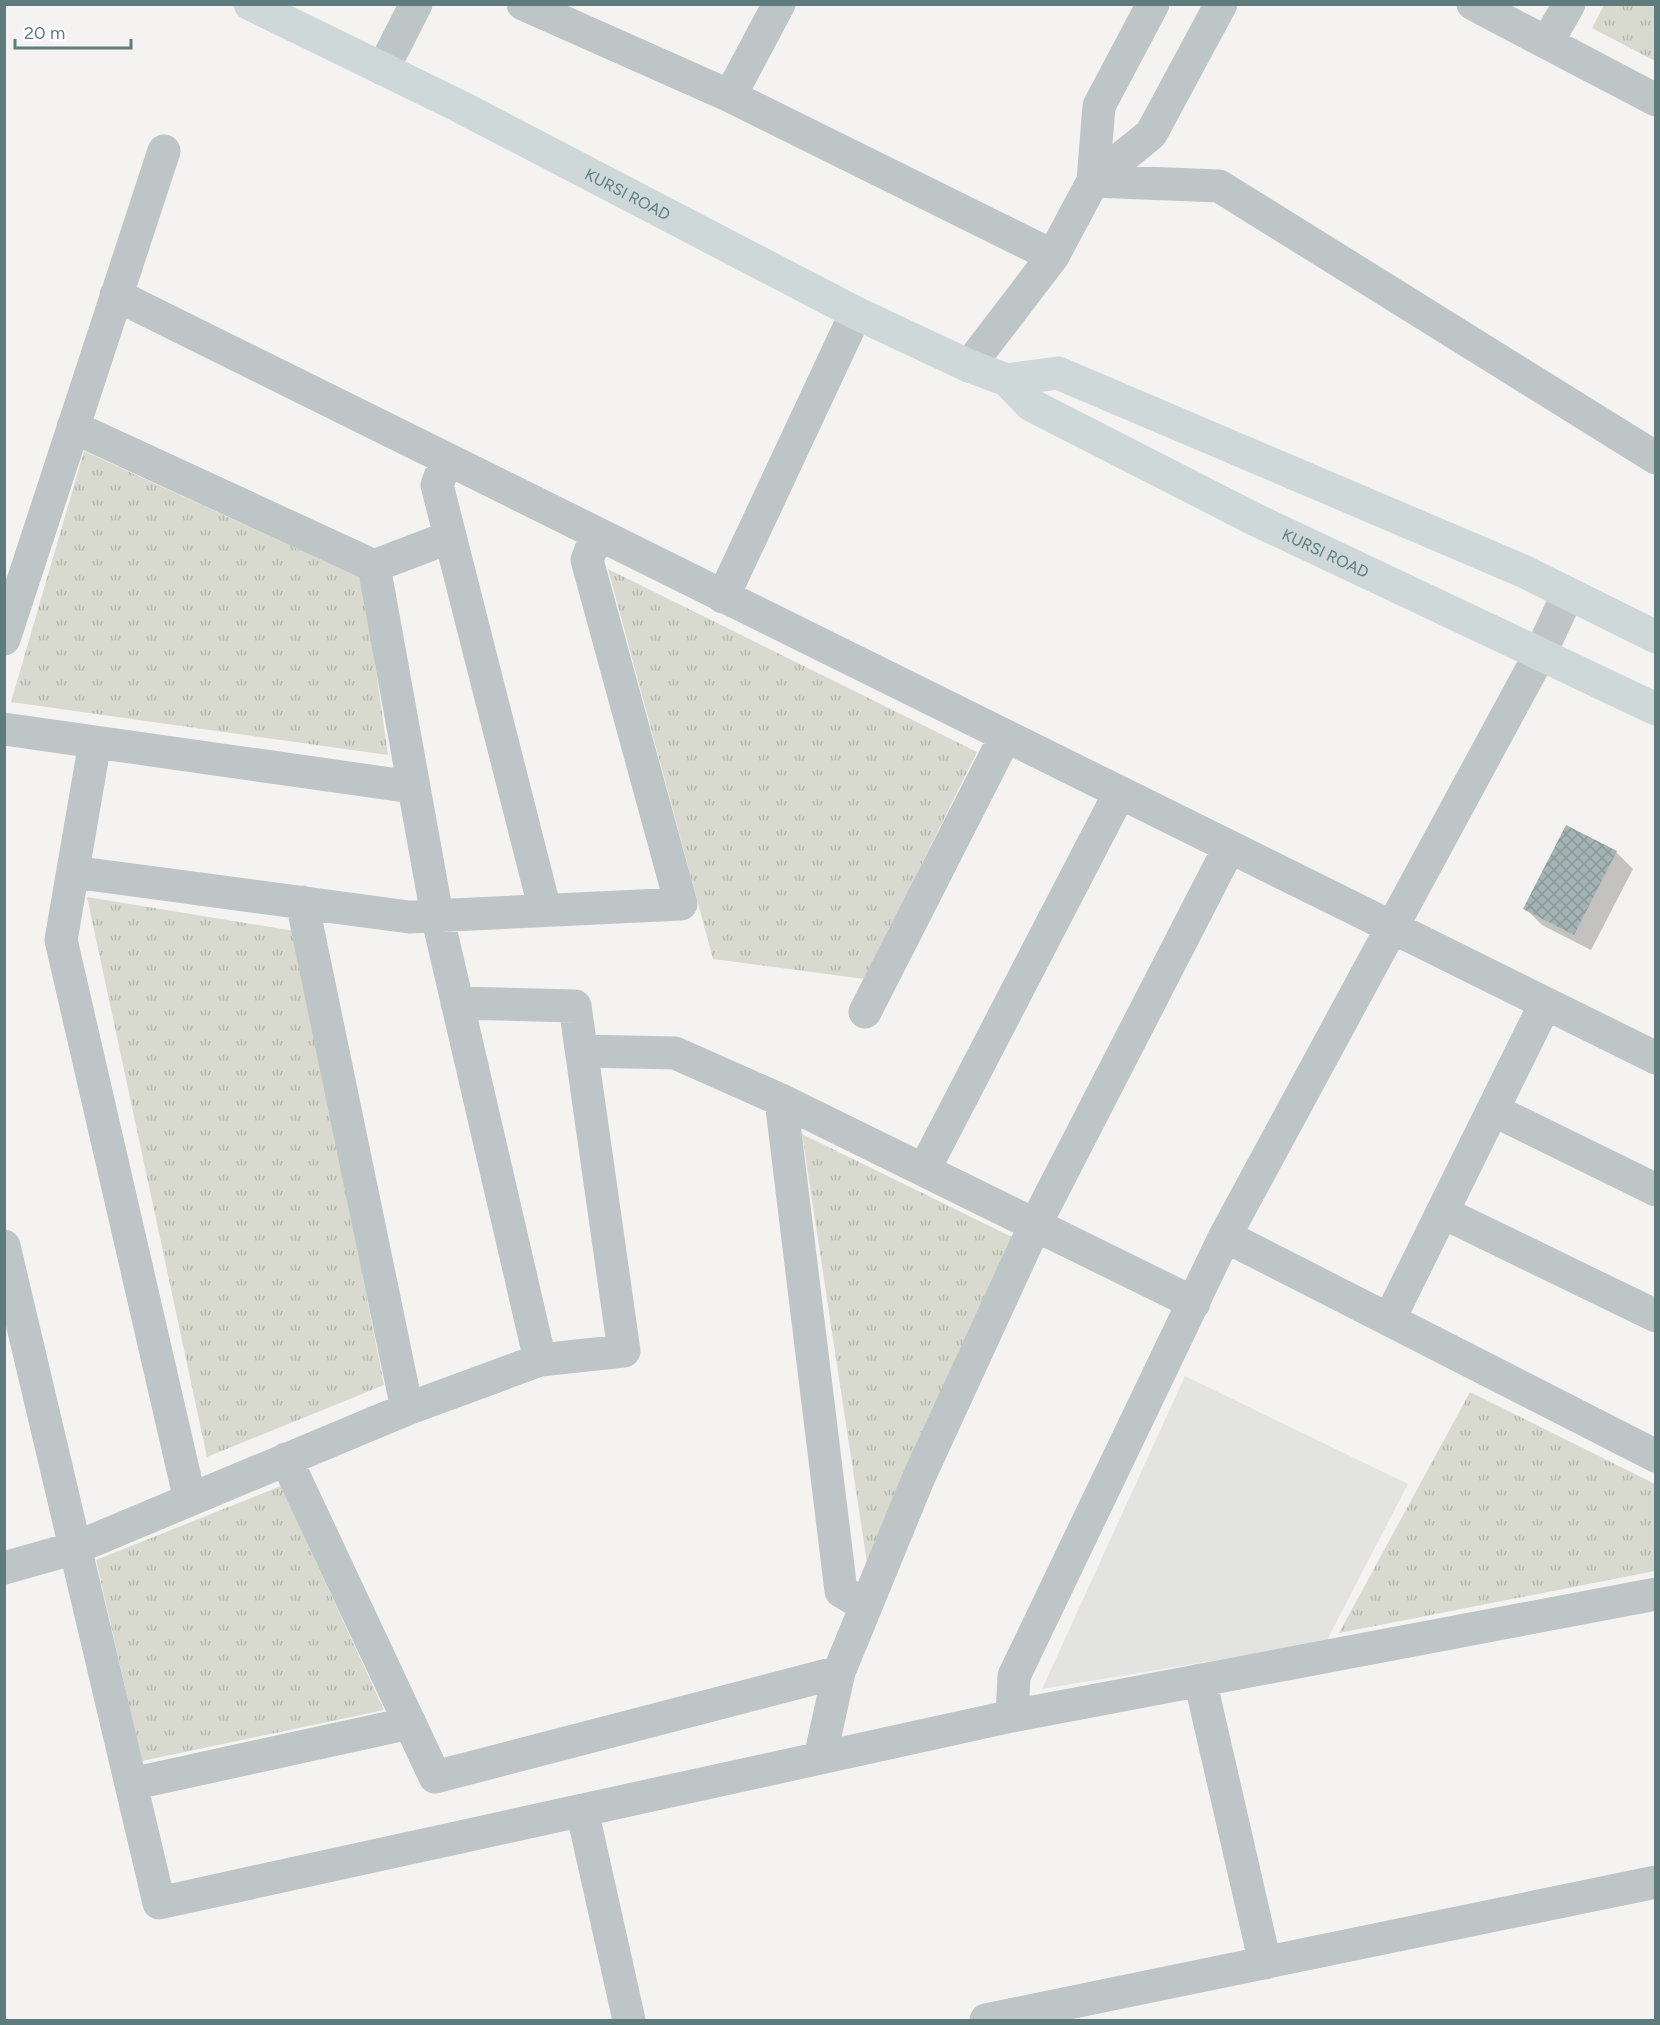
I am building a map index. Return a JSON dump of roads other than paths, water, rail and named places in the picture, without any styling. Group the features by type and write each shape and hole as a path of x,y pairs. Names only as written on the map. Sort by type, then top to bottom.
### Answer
{"main road":[{"name":"KURSI ROAD","path":"250,4 462,107 856,314 969,366 1007,380 1031,405 1254,519 1656,709"},
{"name":"KURSI ROAD","path":"1007,380 1058,373 1523,571 1656,638"}],"street":[{"path":"383,69 416,4"},
{"path":"523,4 730,96 1053,256"},
{"path":"730,96 779,4"},
{"path":"1093,181 1099,106 1153,4"},
{"path":"969,366 1053,256 1093,181 1150,134 1221,4"},
{"path":"1473,4 1656,100"},
{"path":"1547,43 1569,4"},
{"path":"4,639 164,151"},
{"path":"1093,181 1219,186 1656,458"},
{"path":"116,295 1119,794 1656,1058"},
{"path":"723,597 856,314"},
{"path":"73,428 374,566 450,537"},
{"path":"447,459 437,485 545,910"},
{"path":"73,872 409,917 681,904 587,561 597,534"},
{"path":"374,566 412,788 437,915 540,1360"},
{"path":"1012,1716 1014,1676 1225,1236 1540,654 1568,594"},
{"path":"4,729 412,788"},
{"path":"865,1012 1005,737"},
{"path":"95,742 61,940 190,1500"},
{"path":"924,1170 1119,794"},
{"path":"820,1758 838,1672 919,1477 1035,1225 1229,848"},
{"path":"302,902 407,1409"},
{"path":"4,1568 75,1548 407,1409 540,1360 624,1351 575,1006 457,1003"},
{"path":"1389,1320 1545,1004"},
{"path":"582,1051 675,1053 781,1100 1194,1303"},
{"path":"781,1100 841,1591 866,1606"},
{"path":"1493,1110 1656,1190"},
{"path":"1442,1212 1656,1316"},
{"path":"1225,1236 1656,1456"},
{"path":"4,1246 159,1903 1012,1716 1656,1594"},
{"path":"286,1459 435,1777 838,1672"},
{"path":"1200,1680 1265,1963"},
{"path":"130,1784 410,1723"},
{"path":"582,1810 629,2020"},
{"path":"991,2020 1656,1882"}]}
